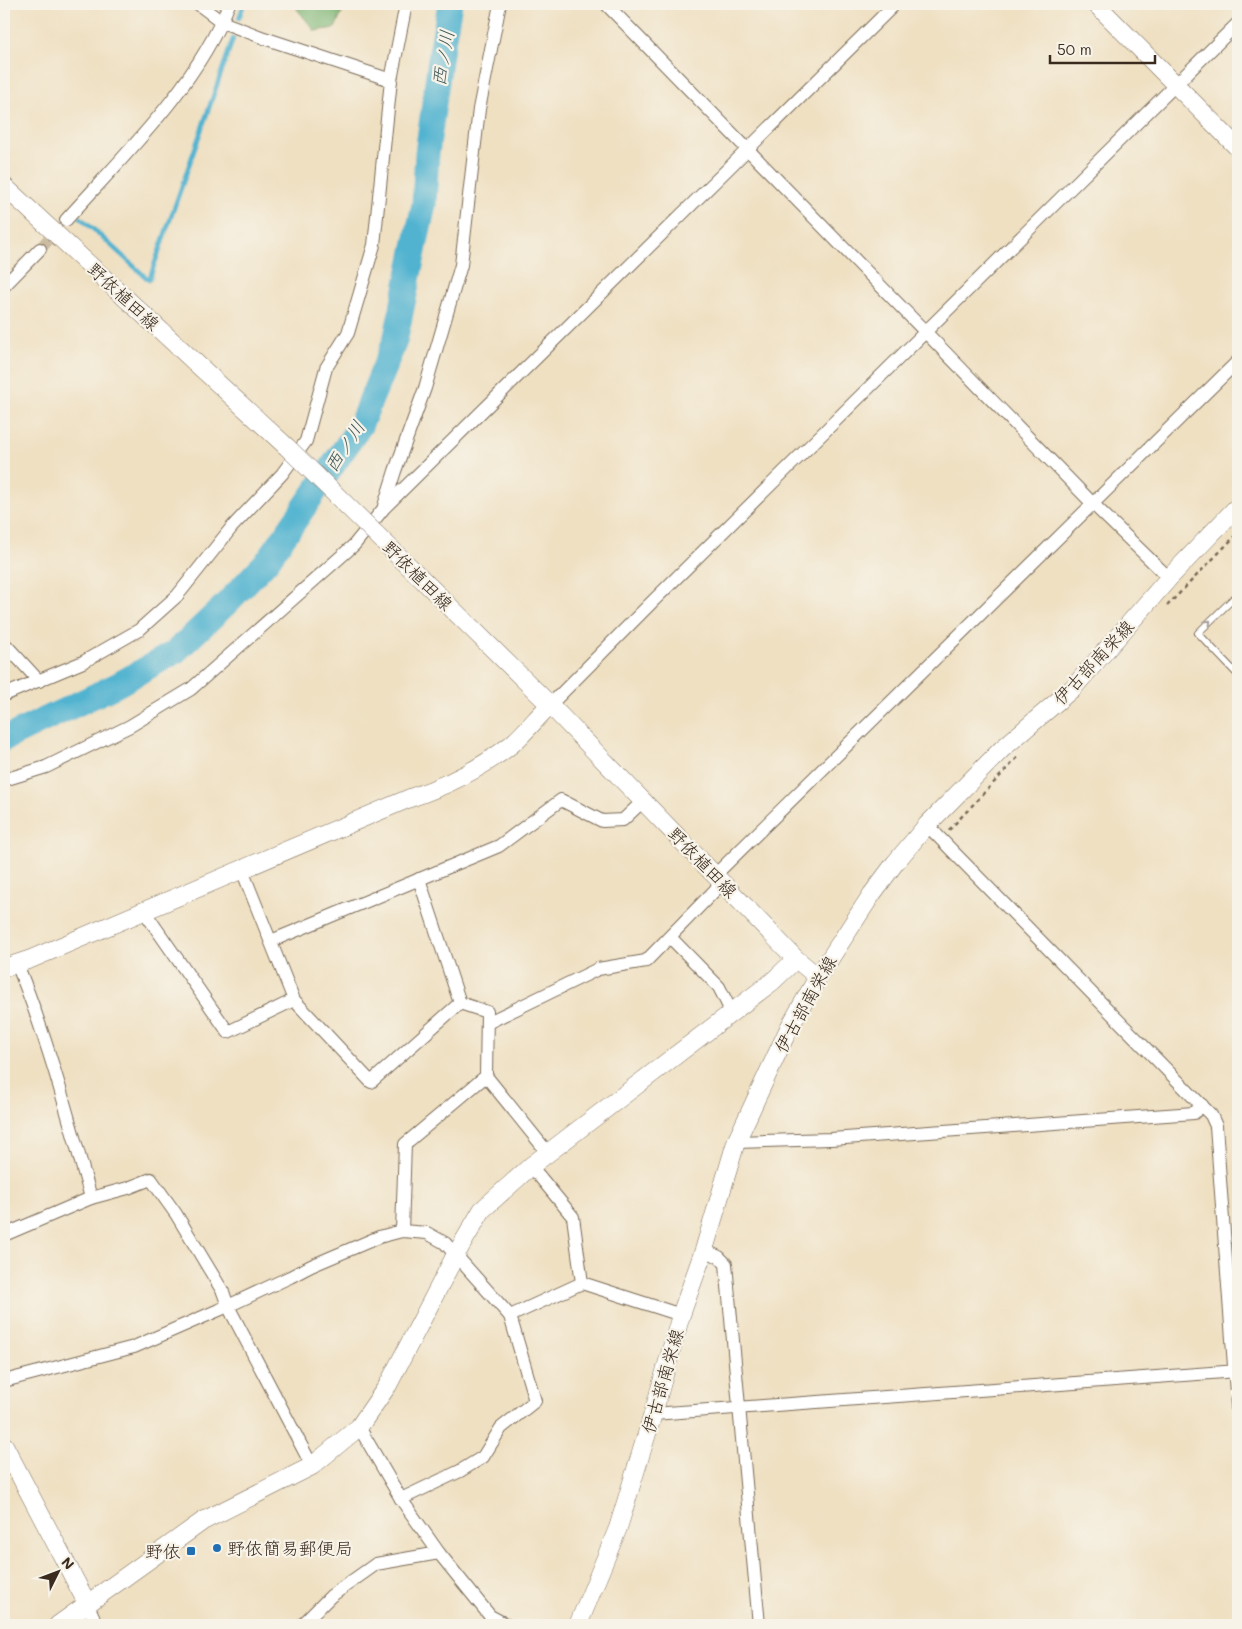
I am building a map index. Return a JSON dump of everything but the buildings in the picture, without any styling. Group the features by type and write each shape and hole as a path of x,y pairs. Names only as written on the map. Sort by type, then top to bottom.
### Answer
{"main road":[{"path":"1096,4 1238,148"},
{"name":"野依植田線","path":"4,186 288,448 550,705 796,959 818,977"},
{"name":"伊古部南栄線","path":"578,1625 618,1528 654,1414 681,1315 704,1250 736,1142 789,1028 818,977 872,894 895,863 928,825 1002,749 1073,688 1170,578 1238,506"},
{"path":"10,966 242,870 473,771 513,743 550,705"},
{"path":"58,1625 203,1521 312,1466 359,1427 388,1385 482,1210 530,1166 774,981 796,959"},
{"path":"4,1445 88,1604"}],"street":[{"path":"198,4 222,22 391,80"},
{"path":"66,220 176,96 199,62 222,22 229,4"},
{"path":"4,694 83,662 138,630 177,596 232,527 282,474 306,440 326,368 348,332 374,245 391,80 406,4"},
{"path":"384,508 395,471 425,388 462,265 479,109 500,4"},
{"path":"606,4 1093,504 1170,578"},
{"path":"4,780 46,767 130,726 191,689 354,545 384,508 895,4"},
{"path":"550,705 1238,24"},
{"path":"4,286 40,249"},
{"path":"487,1023 598,969 646,961 670,937 719,879 1238,361"},
{"path":"4,643 39,681"},
{"path":"271,940 499,846 561,800 602,821 623,820 643,801"},
{"path":"928,825 1211,1115 1216,1126 1236,1372 1238,1419"},
{"path":"242,870 294,1000 371,1082 460,1003"},
{"path":"419,879 460,1003"},
{"path":"144,911 228,1032 294,1000"},
{"path":"670,937 719,987 732,1013"},
{"path":"10,966 35,1008 91,1198"},
{"path":"460,1003 487,1012 486,1076 548,1154"},
{"path":"402,1231 405,1144 486,1076"},
{"path":"736,1142 831,1139 1194,1113 1202,1105"},
{"path":"530,1166 573,1217 582,1283"},
{"path":"4,1235 91,1198 128,1188 151,1179 223,1292 228,1306 312,1466"},
{"path":"4,1381 134,1346 228,1306 310,1266 379,1237 402,1231 427,1233 444,1243 510,1316 535,1401 502,1428 483,1457 460,1471 401,1499"},
{"path":"704,1250 719,1257 726,1264 759,1625"},
{"path":"510,1316 582,1283 681,1315"},
{"path":"654,1414 1236,1372"},
{"path":"359,1427 401,1499 439,1553 490,1616 506,1625"},
{"path":"302,1625 331,1596 376,1564 439,1553"},
{"path":"88,1604 97,1625"}],"lane":[{"path":"1237,670 1198,633 1238,594"}],"green space":[{"path":"293,4 346,4 335,28 315,31"}],"waterway":[{"path":"239,18 244,4"},
{"name":"西ノ川","path":"4,739 117,685 175,652 226,604 268,560 360,426 395,341 424,204 427,153 450,4"},
{"path":"81,218 149,280 233,39"}],"tunnel":[{"path":"40,249 66,220"}],"place":[{"name":"野依簡易郵便局","path":"217,1548"},
{"name":"野依","path":"191,1551"}]}
